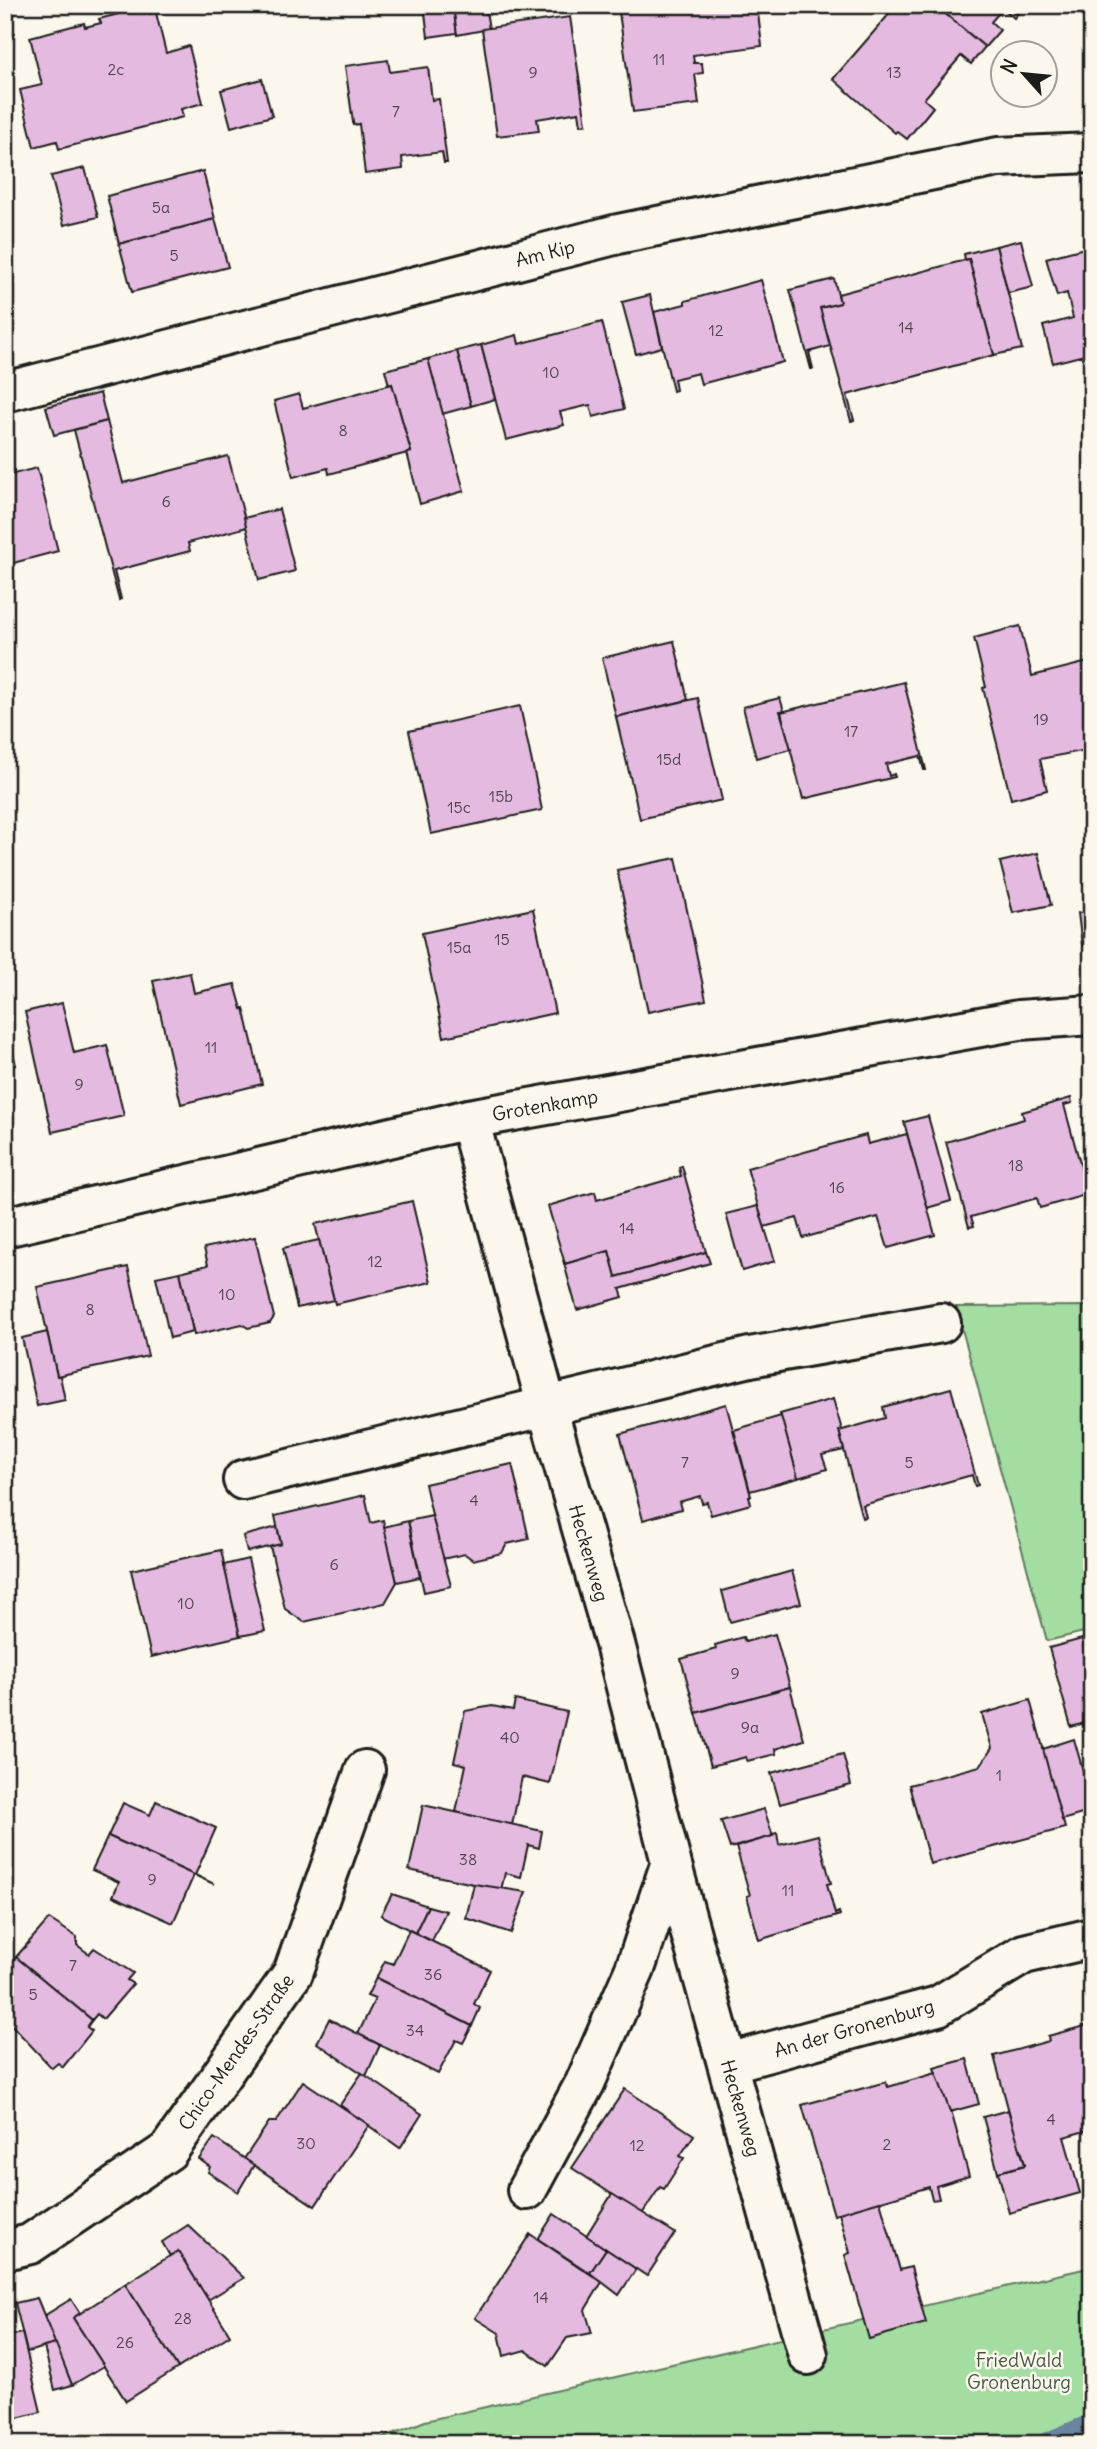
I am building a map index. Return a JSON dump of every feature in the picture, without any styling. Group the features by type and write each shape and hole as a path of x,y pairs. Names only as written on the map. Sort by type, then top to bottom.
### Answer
{"street":[{"name":"Am Kip","path":"5,392 618,234 998,157 1092,153"},
{"name":"Grotenkamp","path":"5,1227 469,1119 1018,1020 1092,1015"},
{"name":"Heckenweg","path":"469,1119 547,1408 615,1644 671,1862 807,2355"},
{"path":"243,1480 750,1357 941,1322"},
{"name":"Chico-Mendes-Straße","path":"5,2249 30,2244 168,2151 293,1973 365,1770"},
{"path":"527,2190 585,2082 635,1969 671,1862"},
{"name":"An der Gronenburg","path":"728,2063 938,2006 1024,1954 1092,1938"}],"green space":[{"path":"1092,1306 1092,1630 1047,1641 956,1307"},
{"name":"FriedWald Gronenburg","path":"1092,2267 1092,2444 368,2444 425,2421"}],"building":[{"path":"154,5 166,53 189,46 203,103 181,109 183,117 59,149 57,141 34,147 20,90 42,85 30,37 84,23 85,27 101,23 99,19"},
{"path":"424,5 453,5 457,33 428,37"},
{"path":"453,5 485,5 489,29 457,35"},
{"path":"618,5 757,5 762,46 693,55 694,63 702,63 703,73 695,74 699,104 633,112"},
{"path":"897,5 935,5 985,47 971,64 961,56 924,99 933,107 907,139 897,131 895,133 833,79"},
{"path":"935,5 1024,5 1014,18 1003,8 991,22 1000,30 993,38 988,38 985,47"},
{"path":"570,17 586,124 581,125 579,112 537,119 539,131 497,136 482,29"},
{"path":"388,60 390,72 428,67 432,100 439,99 447,163 444,163 442,152 402,157 403,169 365,174 359,124 353,125 345,66"},
{"path":"262,79 272,116 231,127 221,90"},
{"path":"85,168 98,217 64,225 51,176"},
{"path":"203,171 215,219 119,244 107,196"},
{"path":"215,219 228,267 132,292 119,244"},
{"path":"1021,240 1033,287 1008,293 996,246"},
{"path":"996,246 1022,349 994,355 969,259 965,260 964,254"},
{"path":"1092,246 1092,353 1053,363 1043,326 1073,318 1067,293 1057,296 1046,258"},
{"path":"969,259 994,355 847,395 854,420 851,421 820,308 840,303 838,294"},
{"path":"834,279 840,303 820,308 830,346 809,352 811,369 790,290"},
{"path":"761,280 783,362 701,384 698,373 674,379 676,390 673,391 654,312"},
{"path":"650,295 662,347 636,354 622,302"},
{"path":"602,322 624,409 593,417 590,405 560,412 564,425 506,440 481,345 517,335 519,344"},
{"path":"481,345 495,399 471,406 457,351"},
{"path":"457,351 471,406 442,414 428,359"},
{"path":"428,359 464,491 420,504 407,453 411,452 392,384 389,385 385,370"},
{"path":"392,384 411,452 329,474 328,468 293,477 274,401 299,394 303,408"},
{"path":"100,393 107,421 54,435 46,407"},
{"path":"107,421 123,483 228,456 247,527 188,543 190,551 114,571 121,599 119,600 74,430"},
{"path":"37,468 58,551 6,565 5,476"},
{"path":"279,509 295,571 259,580 244,518"},
{"path":"1020,626 1032,676 1092,661 1092,749 1040,759 1047,790 1011,799 983,688 986,687 974,638"},
{"path":"674,641 688,700 616,717 602,658"},
{"path":"904,682 926,770 920,756 886,764 889,776 894,774 895,777 803,799 781,712"},
{"path":"698,698 722,800 640,819 616,717"},
{"path":"780,698 784,711 780,711 791,749 756,758 743,707"},
{"path":"520,706 542,810 431,834 409,731"},
{"path":"1038,853 1051,905 1013,913 1000,862"},
{"path":"676,858 706,1000 648,1012 617,870"},
{"path":"533,909 555,1013 444,1037 422,933"},
{"path":"1092,911 1092,945 1082,946 1078,913"},
{"path":"190,973 194,993 235,984 242,1009 244,1008 262,1084 181,1104 153,981"},
{"path":"62,1003 74,1053 107,1045 124,1116 52,1132 25,1012"},
{"path":"5,1020 16,1065 5,1068"},
{"path":"1071,1098 1072,1103 1064,1105 1087,1189 1092,1188 1092,1193 1040,1208 1037,1198 971,1217 974,1226 969,1227 946,1142 1024,1119 1022,1112"},
{"path":"928,1116 951,1201 927,1208 904,1122"},
{"path":"907,1134 935,1235 888,1248 878,1217 803,1238 797,1218 764,1227 747,1168 866,1135 868,1144"},
{"path":"682,1166 706,1252 616,1277 609,1251 565,1264 548,1206 595,1192 597,1200 681,1176 679,1167"},
{"path":"412,1201 431,1282 335,1304 315,1224"},
{"path":"758,1206 775,1261 742,1271 726,1214"},
{"path":"255,1237 274,1317 270,1323 248,1328 242,1324 194,1335 180,1272 208,1265 204,1248"},
{"path":"319,1240 334,1300 297,1308 283,1248"},
{"path":"609,1251 616,1277 706,1252 710,1263 620,1289 623,1297 577,1310 563,1260 565,1264"},
{"path":"128,1267 148,1356 57,1376 37,1287"},
{"path":"180,1272 193,1332 170,1338 156,1277"},
{"path":"47,1332 65,1400 37,1406 22,1338"},
{"path":"951,1388 978,1485 975,1486 972,1475 863,1505 866,1517 862,1518 839,1431 885,1418 883,1407"},
{"path":"833,1399 842,1430 839,1431 844,1450 822,1455 827,1469 798,1478 780,1414"},
{"path":"726,1404 751,1504 711,1515 707,1502 702,1503 700,1496 679,1502 681,1509 643,1520 620,1434"},
{"path":"781,1416 798,1478 750,1491 734,1430"},
{"path":"512,1464 529,1539 507,1544 502,1553 473,1560 465,1554 442,1559 425,1484"},
{"path":"365,1495 371,1523 383,1520 397,1582 385,1603 304,1622 285,1609 270,1546 281,1544 275,1516"},
{"path":"432,1516 451,1586 424,1592 408,1521"},
{"path":"408,1521 420,1577 397,1582 384,1527"},
{"path":"277,1527 281,1544 247,1552 243,1536"},
{"path":"221,1550 240,1636 151,1657 131,1570"},
{"path":"248,1559 265,1631 240,1636 224,1565"},
{"path":"792,1571 801,1603 730,1622 722,1591"},
{"path":"775,1634 790,1687 696,1713 681,1659 716,1649 715,1645 743,1637 745,1642"},
{"path":"1082,1639 1092,1676 1092,1721 1071,1727 1049,1648"},
{"path":"790,1687 804,1740 775,1749 776,1754 747,1761 746,1757 711,1766 696,1713"},
{"path":"515,1700 567,1712 550,1784 522,1777 512,1825 456,1812 466,1765 454,1762 465,1711 492,1706 513,1710"},
{"path":"1030,1700 1065,1828 930,1864 909,1785 980,1766 992,1748 982,1714"},
{"path":"1074,1739 1092,1811 1062,1820 1043,1749"},
{"path":"843,1754 851,1785 780,1804 771,1773"},
{"path":"156,1801 216,1828 195,1875 214,1884 108,1836 123,1803 150,1815"},
{"path":"423,1805 542,1831 539,1848 528,1845 521,1877 505,1873 501,1890 409,1870"},
{"path":"764,1809 773,1836 730,1848 721,1821"},
{"path":"777,1833 779,1845 818,1835 831,1883 827,1884 835,1914 839,1912 840,1915 759,1940 736,1847"},
{"path":"108,1836 194,1875 173,1923 113,1896 119,1882 92,1870"},
{"path":"474,1884 526,1892 511,1933 466,1918"},
{"path":"392,1894 428,1906 415,1933 381,1915"},
{"path":"428,1906 446,1911 432,1941 415,1933"},
{"path":"49,1919 77,1937 77,1945 89,1954 94,1948 133,1973 127,1980 133,1984 103,2019 97,2014 92,2020 16,1957"},
{"path":"409,1930 490,1970 474,2004 480,2008 472,2026 376,1978 385,1961 393,1964"},
{"path":"16,1957 92,2020 87,2027 92,2031 63,2067 58,2063 52,2068 5,2018 5,1970"},
{"path":"376,1978 472,2026 463,2043 456,2040 438,2074 358,2034 375,1999 367,1996"},
{"path":"329,2019 380,2045 366,2076 317,2043"},
{"path":"1092,2024 1092,2129 1064,2137 1080,2193 1009,2213 998,2172 1025,2165 994,2056 1049,2041 1048,2036"},
{"path":"967,2059 979,2104 950,2112 934,2068"},
{"path":"362,2073 422,2114 400,2148 340,2105"},
{"path":"936,2073 951,2111 969,2176 936,2186 939,2199 932,2200 929,2187 834,2215 802,2105 886,2082 888,2087"},
{"path":"303,2081 369,2125 315,2206 244,2159 269,2122 276,2122"},
{"path":"625,2089 694,2135 680,2156 684,2158 664,2189 660,2187 642,2214 572,2168"},
{"path":"1008,2110 1025,2165 998,2172 983,2117"},
{"path":"214,2138 254,2165 238,2192 208,2172 210,2167 199,2159"},
{"path":"612,2194 675,2233 647,2276 586,2236"},
{"path":"880,2201 900,2270 911,2267 926,2323 869,2339 845,2255 850,2253 839,2213"},
{"path":"554,2214 606,2249 590,2273 538,2239"},
{"path":"188,2225 244,2278 208,2300 178,2251 170,2256 162,2242"},
{"path":"530,2234 602,2282 585,2310 592,2333 567,2338 548,2366 525,2350 504,2356 499,2333 475,2318"},
{"path":"606,2249 636,2269 619,2295 590,2273"},
{"path":"178,2251 230,2335 178,2368 125,2284"},
{"path":"125,2284 178,2368 126,2401 73,2318"},
{"path":"37,2298 56,2344 27,2352 15,2303"},
{"path":"71,2299 80,2313 73,2318 104,2366 72,2385 44,2316"},
{"path":"22,2333 41,2412 5,2421 5,2337"},
{"path":"56,2344 72,2385 55,2390 44,2347"}],"waterway":[{"path":"1038,2444 1092,2421"}]}
